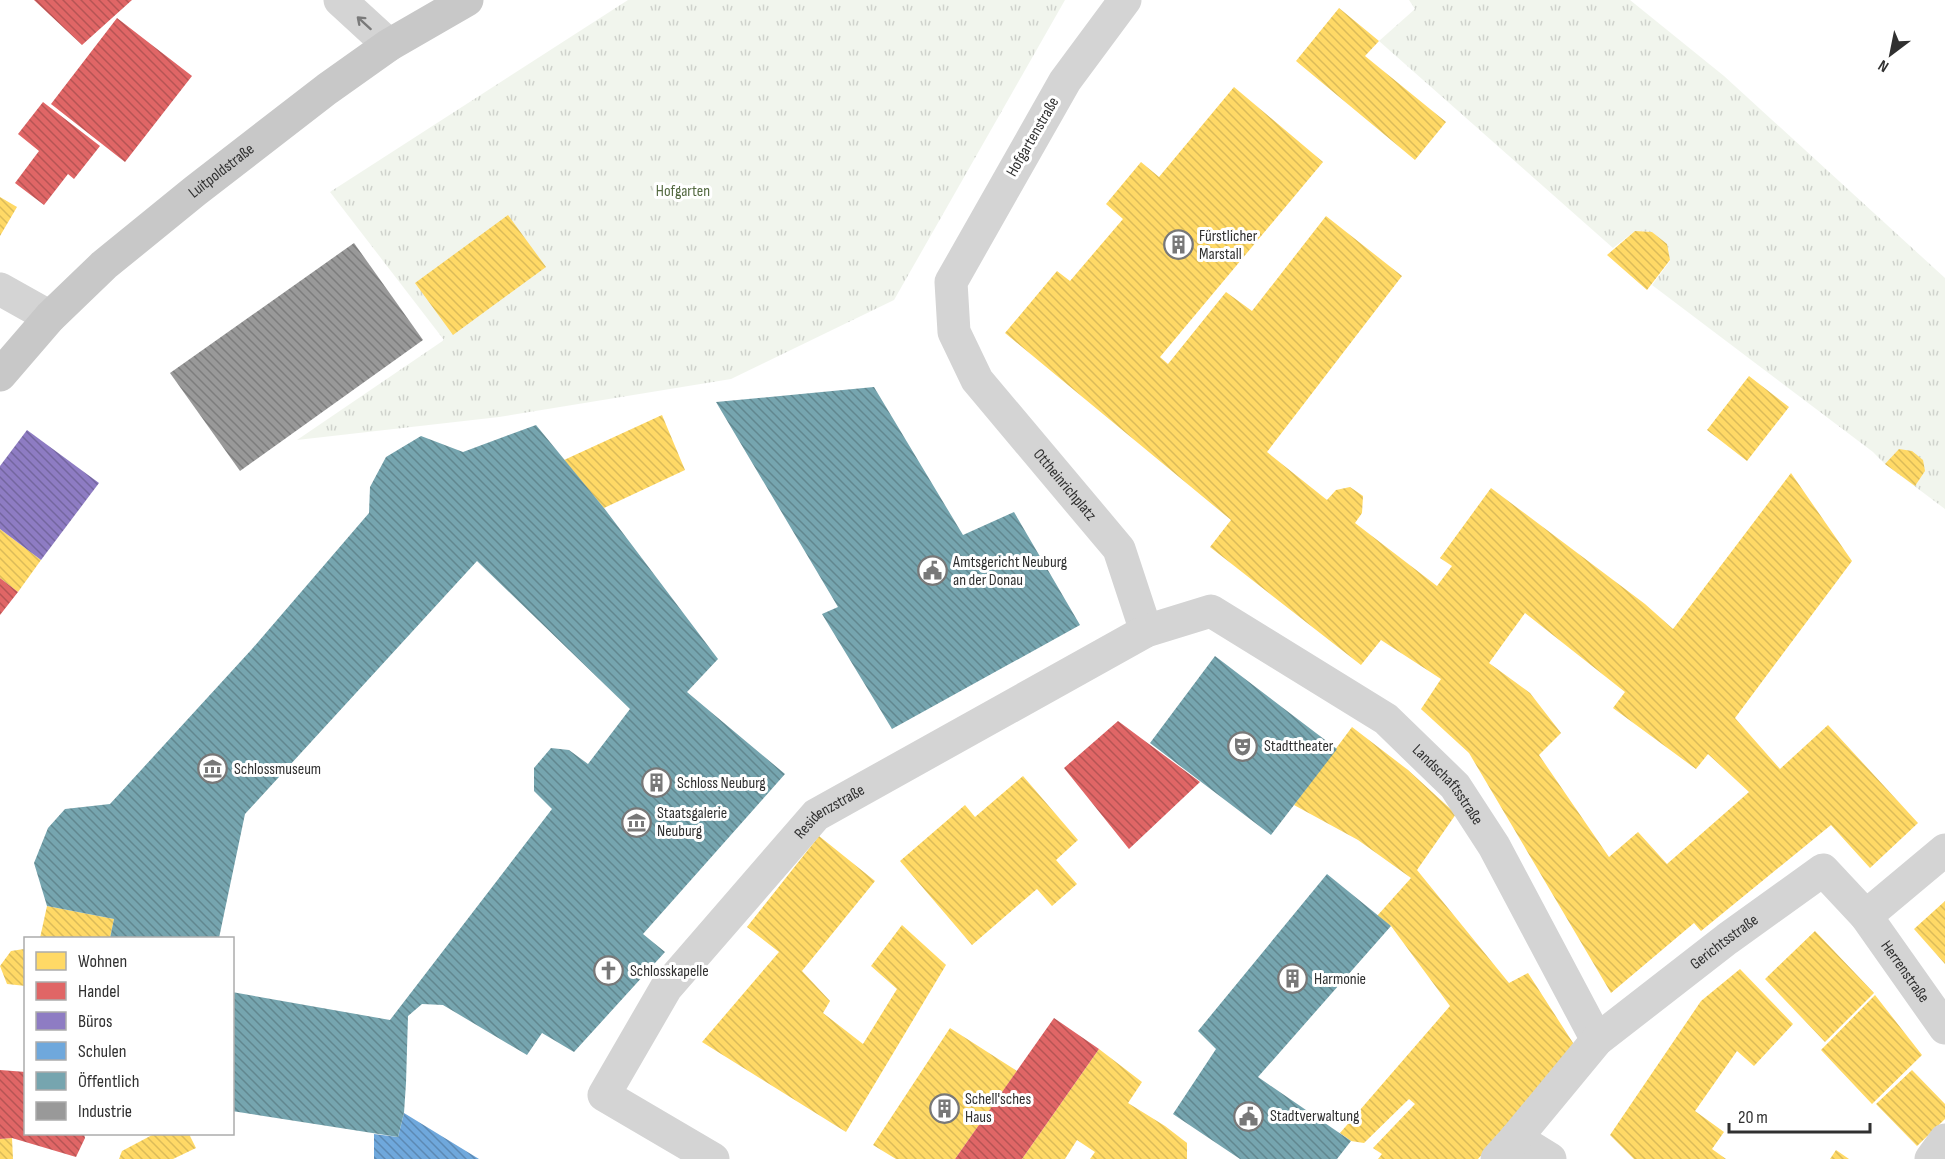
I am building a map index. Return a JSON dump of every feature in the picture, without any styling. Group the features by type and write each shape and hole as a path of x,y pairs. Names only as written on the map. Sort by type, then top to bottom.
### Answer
{"main road":[{"name":"Luitpoldstraße","path":"0,375 50,317 104,265 195,191 289,116 389,45 467,0"}],"street":[{"path":"340,0 389,45"},
{"name":"Hofgartenstraße","path":"951,282 1065,81 1125,0"},
{"name":"Ottheinrichplatz","path":"951,282 954,332 977,380 1119,549 1146,631"},
{"path":"0,289 50,317"},
{"name":"Landschaftsstraße","path":"1146,631 1211,610 1386,719 1455,786 1494,846 1597,1040"},
{"name":"Residenzstraße","path":"713,1159 603,1095 666,988 816,815 1146,631"},
{"path":"1866,916 1945,850"},
{"name":"Gerichtsstraße","path":"1506,1149 1597,1040 1727,939 1823,870 1866,916"},
{"name":"Herrenstraße","path":"1866,916 1945,1028"},
{"path":"1931,1159 1945,1140"},
{"path":"1506,1149 1550,1159"}],"green space":[{"name":"Hofgarten","path":"628,0 1065,0 894,300 731,379 499,417 297,440 444,340 330,192"},
{"path":"1409,0 1630,0 1724,76 1945,278 1945,509 1652,285 1670,261 1666,244 1652,232 1635,231 1613,248 1379,41 1415,9"}],"building: Wohnen":[{"path":"1339,8 1379,41 1365,56 1446,122 1415,160 1296,61"},
{"path":"1234,87 1323,162 1160,357 1168,364 1226,292 1252,311 1326,216 1402,276 1267,452 1327,500 1336,490 1350,487 1363,496 1362,513 1355,523 1437,586 1452,566 1440,558 1491,488 1645,604 1673,629 1791,473 1852,561 1735,718 1780,769 1828,725 1918,823 1870,868 1831,825 1701,931 1694,923 1611,993 1469,753 1421,709 1441,679 1381,640 1361,665 1210,547 1231,520 1005,333 1057,271 1070,281 1123,219 1106,204 1141,162 1159,177","holes":["1525,613 1625,692 1613,708 1696,769 1708,754 1749,792 1667,864 1638,832 1609,857 1539,755 1561,733 1530,693 1489,663"]},
{"path":"0,197 17,207 0,236"},
{"path":"508,215 546,267 453,335 415,283"},
{"path":"1635,231 1652,232 1667,244 1670,260 1647,290 1607,255"},
{"path":"1749,376 1789,407 1747,461 1707,430"},
{"path":"662,415 685,470 604,508 564,460"},
{"path":"1899,449 1912,451 1923,460 1925,471 1915,486 1885,464"},
{"path":"0,529 41,560 18,592 0,578"},
{"path":"1352,727 1408,770 1456,814 1417,870 1509,983 1528,973 1575,1046 1478,1159 1378,1159 1382,1154 1373,1148 1415,1104 1409,1099 1364,1143 1351,1141 1340,1133 1450,1006 1391,926 1377,916 1411,878 1358,840 1294,805"},
{"path":"1023,776 1078,840 1056,860 1077,884 1052,906 1037,889 972,945 900,861 965,805 975,817"},
{"path":"819,836 875,881 802,971 830,1001 823,1013 863,1044 897,989 871,966 902,925 946,965 846,1132 702,1042 779,952 747,927"},
{"path":"1945,901 1945,964 1914,929"},
{"path":"47,906 114,919 110,937 40,937"},
{"path":"1815,931 1874,993 1825,1042 1765,979"},
{"path":"24,949 24,986 7,984 0,966 11,951"},
{"path":"1740,969 1793,1024 1754,1066 1737,1051 1695,1111 1724,1132 1712,1149 1726,1159 1634,1159 1610,1135 1701,1001"},
{"path":"1875,995 1922,1055 1872,1104 1821,1050"},
{"name":"Schell'sches Haus","path":"950,1028 1017,1071 955,1159 896,1159 873,1145"},
{"path":"1099,1049 1142,1082 1128,1103 1187,1143 1187,1159 1090,1159 1095,1152 1077,1140 1065,1159 1022,1159"},
{"path":"1912,1070 1945,1104 1945,1119 1917,1146 1876,1104"},
{"path":"152,1135 190,1135 196,1148 173,1159 119,1159 122,1151"},
{"path":"12,1138 13,1159 0,1159 0,1139"},
{"path":"1836,1150 1849,1159 1830,1159"}],"building: Handel":[{"path":"34,0 132,0 82,45"},
{"path":"117,18 192,76 125,162 51,104"},
{"path":"43,102 100,146 74,179 68,174 44,205 15,183 39,151 18,134"},
{"path":"0,578 18,592 0,615"},
{"path":"1118,721 1200,782 1129,849 1064,768"},
{"path":"1054,1018 1099,1049 1022,1159 955,1159"},
{"path":"0,1070 24,1072 24,1135 84,1135 85,1138 76,1157 12,1138 0,1139"}],"building: Büros":[{"path":"27,430 99,483 41,560 0,529 0,466"}],"building: Schulen":[{"path":"404,1113 479,1159 374,1159 374,1134 398,1137"}],"building: Öffentlich":[{"name":"Amtsgericht Neuburg an der Donau","path":"874,387 963,535 1014,512 1080,625 892,729 822,614 838,607 716,402"},
{"name":"Schloss Neuburg","path":"536,425 604,508 718,659 687,692 785,774 643,934 665,952 574,1052 542,1033 527,1055 443,1005 422,1004 408,1016 404,1113 398,1137 234,1111 234,992 390,1020 552,809 534,791 534,768 551,748 569,750 588,764 630,709 477,561 245,814 219,937 110,937 114,919 47,906 34,863 48,828 65,809 110,804 252,649 369,513 370,487 386,457 421,436 463,452"},
{"name":"Stadttheater","path":"1215,656 1337,749 1271,835 1150,743"},
{"name":"Harmonie","path":"1327,874 1391,926 1258,1077 1351,1141 1337,1159 1240,1159 1173,1114 1216,1049 1198,1031"}],"building: Industrie":[{"path":"354,243 423,340 240,471 170,373"}],"place":[{"name":"Fürstlicher Marstall","path":"1178,245"},
{"name":"Amtsgericht Neuburg an der Donau","path":"932,571"},
{"name":"Stadttheater","path":"1243,746"},
{"name":"Schlossmuseum","path":"213,769"},
{"name":"Schloss Neuburg","path":"656,783"},
{"name":"Staatsgalerie Neuburg","path":"636,822"},
{"name":"Schlosskapelle","path":"609,971"},
{"name":"Harmonie","path":"1293,979"},
{"name":"Schell'sches Haus","path":"944,1108"},
{"name":"Stadtverwaltung","path":"1249,1116"}]}
